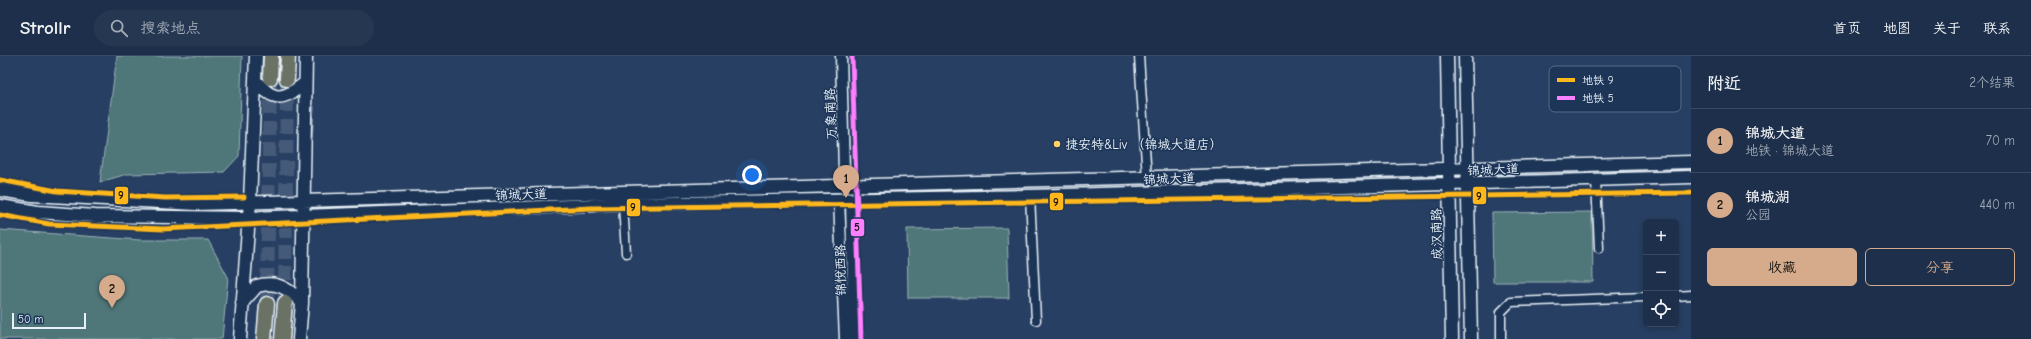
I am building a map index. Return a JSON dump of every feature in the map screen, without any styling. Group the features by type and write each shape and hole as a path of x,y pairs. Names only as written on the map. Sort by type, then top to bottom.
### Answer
{"highway":[{"path":"270,78 271,56"},
{"path":"287,79 288,56"},
{"path":"282,339 285,303"},
{"path":"264,339 267,304"}],"main road":[{"path":"240,339 250,202 256,56"},
{"path":"299,339 302,303 306,56"},
{"name":"成汉南路","path":"1447,56 1448,184 1452,339"},
{"path":"1465,56 1471,339"},
{"path":"255,80 265,92 280,96 289,95 305,83"},
{"name":"锦城大道","path":"0,190 32,195 196,204 1691,162"},
{"name":"锦城大道","path":"0,206 38,212 95,216 249,218 623,204 1030,196 1691,177"},
{"path":"839,185 845,200"},
{"path":"845,200 852,185"},
{"path":"242,303 257,286 275,284 292,292 302,303"}],"street":[{"name":"万象南路","path":"841,56 844,172"},
{"path":"1140,56 1147,178"},
{"path":"844,172 852,185"},
{"path":"839,185 844,172"},
{"path":"1596,180 1599,248"},
{"path":"1030,196 1036,320"},
{"name":"锦悦西路","path":"845,200 845,339"},
{"name":"锦悦西路","path":"845,200 854,339"},
{"path":"623,204 626,253"},
{"path":"1679,296 1691,295"},
{"path":"1501,339 1501,312 1511,302 1643,297"}],"green space":[{"path":"117,56 242,56 239,156 224,172 127,174 100,182"},
{"path":"1592,212 1593,282 1493,282 1492,213"},
{"path":"1007,228 1009,298 908,298 907,229"},
{"path":"0,230 140,240 208,240 228,277 222,339 0,339"}],"waterway":[{"path":"311,142 313,107"}],"tunnel":[{"path":"267,304 270,78"},
{"path":"285,301 287,79"}],"metro line":[{"name":"5","path":"852,56 861,339"},
{"name":"9","path":"0,180 57,191 165,198 244,197"},
{"name":"9","path":"0,215 49,224 163,229 591,208 1691,193"}],"place":[{"name":"捷安特&Liv （锦城大道店）","path":"1057,144"},
{"name":"锦城大道","path":"846,198"},
{"name":"锦城湖","path":"112,308"}]}
